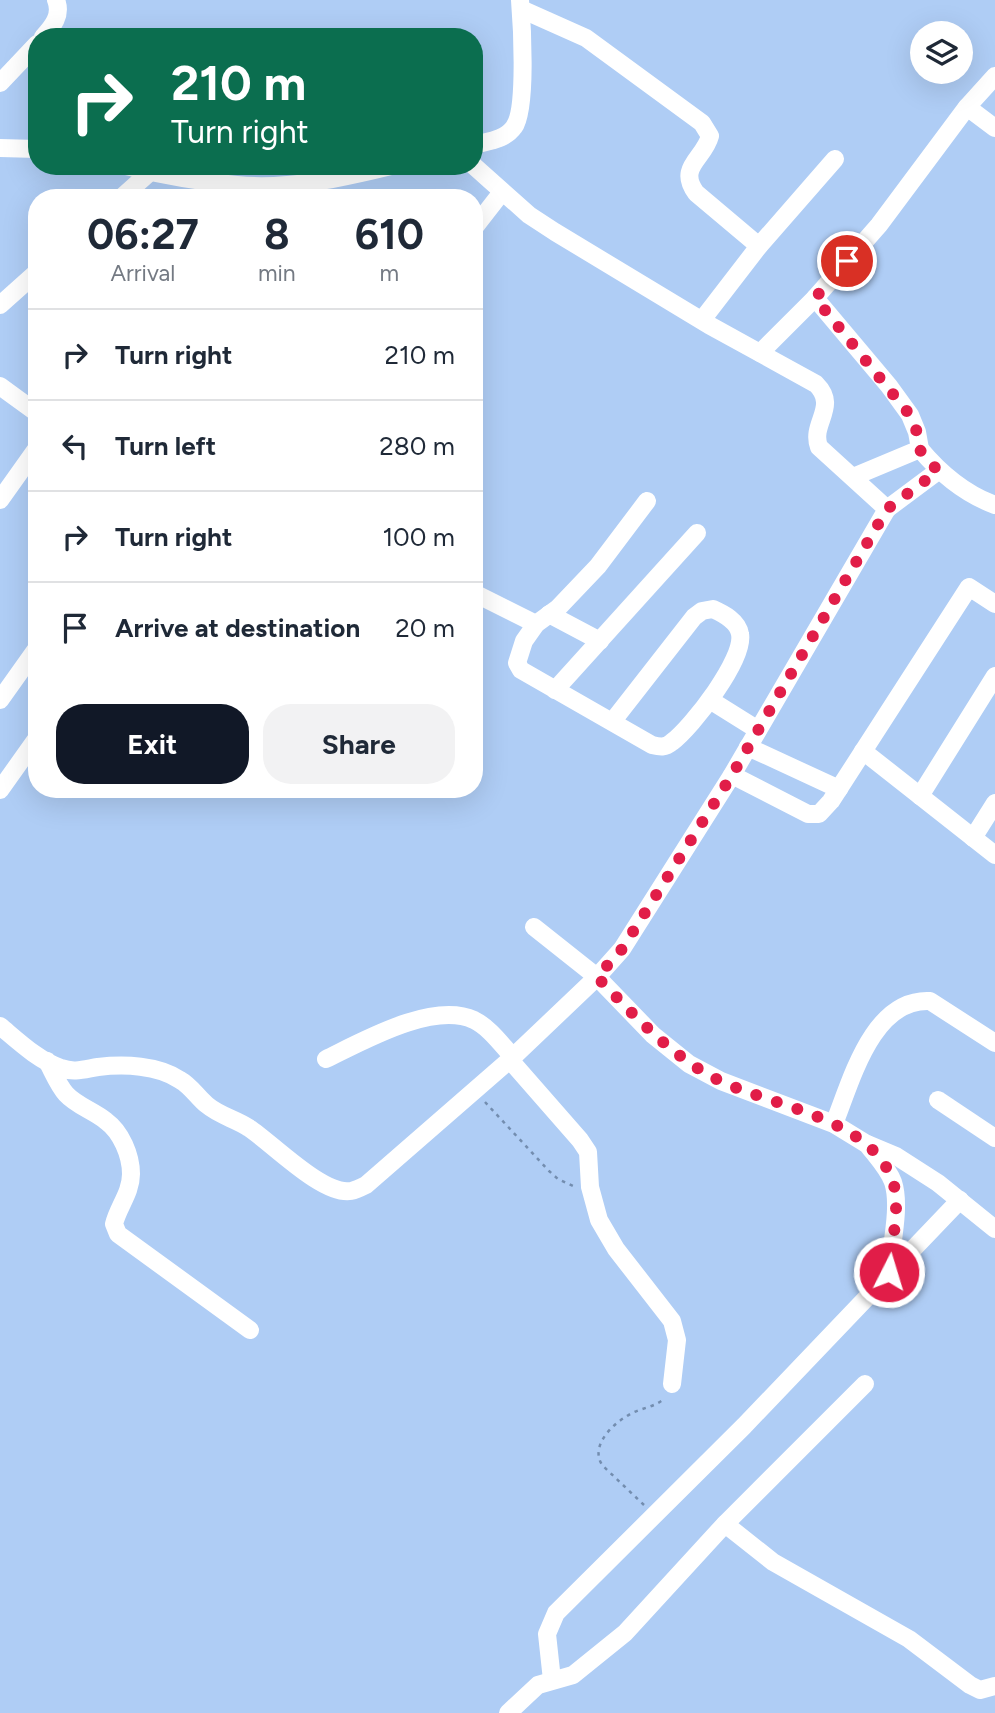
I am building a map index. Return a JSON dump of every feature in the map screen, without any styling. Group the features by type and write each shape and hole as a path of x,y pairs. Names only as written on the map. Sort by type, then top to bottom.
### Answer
{"street":[{"path":"50,28 57,16 56,0"},
{"path":"483,143 500,138 516,126 522,93 520,4 586,38 702,123 710,136 691,168 688,177 690,186 759,246"},
{"path":"0,83 28,53"},
{"path":"760,353 815,298 879,225 967,107 995,76"},
{"path":"967,107 995,128"},
{"path":"0,148 28,149"},
{"path":"702,320 759,246 835,159"},
{"path":"483,174 555,232 702,320 803,375 822,390 825,398 824,414 816,439 825,455 887,509"},
{"path":"131,189 147,175"},
{"path":"169,175 239,186 281,185 353,175"},
{"path":"483,216 502,192"},
{"path":"0,305 28,280"},
{"path":"815,298 910,415 917,432 919,449 938,471 995,505"},
{"path":"0,386 28,406"},
{"path":"853,477 919,449"},
{"path":"0,500 28,461"},
{"path":"0,1026 47,1061 61,1068 75,1071 135,1066 162,1071 183,1081 208,1106 250,1129 305,1172 337,1189 350,1192 366,1185 512,1058 597,977 622,949 732,775 887,509 938,471"},
{"path":"612,722 694,617 702,611 713,609 732,620 740,631 740,643 727,675 710,700 671,743 662,747 652,745 521,670 517,663 524,640 598,566 647,501"},
{"path":"555,690 697,533"},
{"path":"732,775 814,815 823,811 969,587 995,604"},
{"path":"483,596 600,641"},
{"path":"0,700 28,661"},
{"path":"920,796 995,676"},
{"path":"710,700 758,730"},
{"path":"748,747 839,789"},
{"path":"0,790 28,751"},
{"path":"863,751 995,855"},
{"path":"973,838 995,803"},
{"path":"534,927 597,977 653,1035 689,1064 721,1081 834,1124 865,1143 896,1156 937,1182 995,1229"},
{"path":"834,1124 866,1046 883,1021 905,1006 930,1000 995,1043"},
{"path":"326,1059 411,1020 456,1016 484,1026 588,1152 590,1187 599,1220 616,1249 673,1321 677,1349 672,1384"},
{"path":"47,1061 66,1094 107,1122 119,1135 126,1152 131,1172 129,1189 114,1224 118,1234 250,1330"},
{"path":"938,1100 995,1138"},
{"path":"865,1143 883,1164 892,1181 896,1200 889,1272"},
{"path":"552,1679 547,1634 556,1613 841,1327 889,1272 960,1200"},
{"path":"508,1713 538,1685 573,1675 625,1633 726,1524 865,1384"},
{"path":"726,1524 773,1562 909,1639 970,1685 980,1690 995,1686"}],"path":[{"path":"475,1091 558,1179 576,1186 590,1187"},
{"path":"655,1516 603,1466 597,1452 601,1441 613,1426 629,1414 653,1407 662,1401 672,1384"}],"route":[{"path":"847,261 815,298 910,415 917,432 919,449 938,471 887,509 732,775 622,949 597,977 653,1035 689,1064 721,1081 834,1124 865,1143 883,1164 892,1181 896,1200 889,1272"}]}
